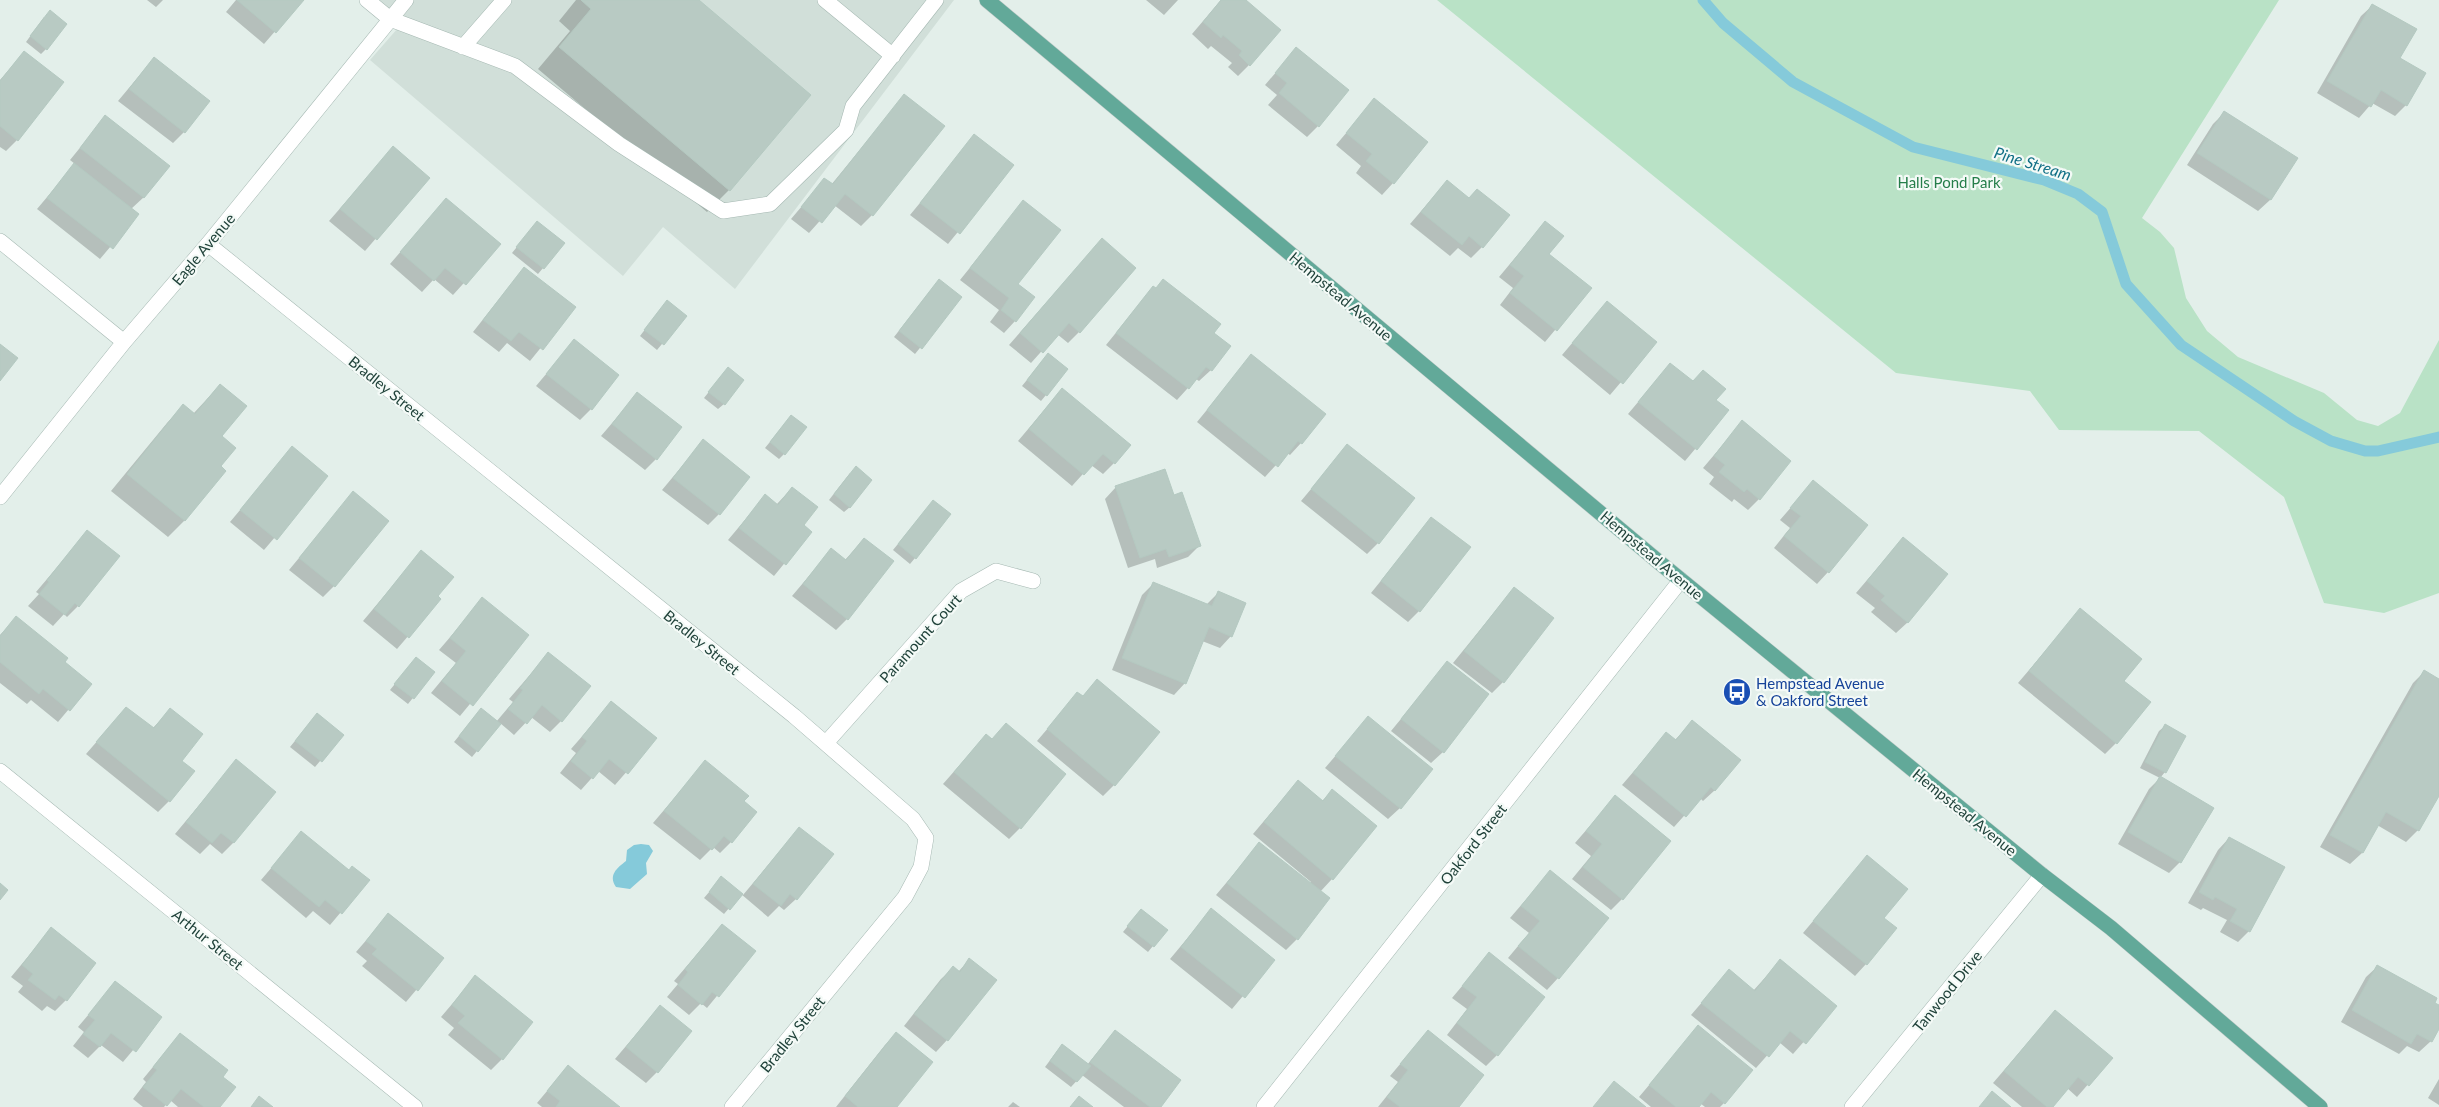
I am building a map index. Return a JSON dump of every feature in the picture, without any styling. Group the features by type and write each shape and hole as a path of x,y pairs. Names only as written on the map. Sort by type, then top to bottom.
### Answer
{"main road":[{"name":"Hempstead Avenue","path":"987,0 1681,580 2042,876 2110,928 2320,1107"}],"street":[{"path":"367,0 390,19 515,66 619,144 723,211 770,204 846,130 853,106 936,0"},
{"name":"Eagle Avenue","path":"0,497 124,342 208,244 406,0"},
{"path":"463,47 504,0"},
{"path":"825,0 893,56"},
{"path":"0,241 124,342"},
{"name":"Bradley Street","path":"208,244 826,743 913,819 926,838 921,867 905,897 732,1107"},
{"name":"Paramount Court","path":"826,743 961,591 996,571 1033,581"},
{"name":"Oakford Street","path":"1264,1107 1681,580"},
{"name":"Arthur Street","path":"0,771 415,1107"},
{"name":"Tanwood Drive","path":"1852,1107 2042,876"}],"shaded area":[{"path":"366,0 954,0 735,289 663,227 623,276 370,60 398,28"}],"green space":[{"name":"Halls Pond Park","path":"1437,0 2279,0 2142,218 2160,232 2174,248 2186,298 2207,331 2238,357 2324,393 2357,420 2378,426 2400,413 2439,340 2439,593 2384,613 2324,603 2284,497 2199,431 2059,430 2030,391 1896,373"}],"water":[{"path":"634,845 649,845 653,851 646,863 647,874 630,889 616,887 613,875 626,861 627,850"}],"building":[{"path":"237,0 304,0 276,33"},
{"path":"581,0 699,0 811,95 730,191 559,47 591,9"},
{"path":"1221,0 1246,0 1281,30 1250,66 1239,55 1242,51 1223,35 1221,38 1203,22"},
{"path":"2372,4 2417,29 2400,58 2426,73 2407,106 2381,90 2371,107 2327,81"},
{"path":"50,10 67,24 47,50 30,36"},
{"path":"1296,47 1349,90 1319,127 1279,93 1287,83 1275,73"},
{"path":"24,51 64,82 18,141 0,126 0,81"},
{"path":"154,57 210,101 185,133 129,89"},
{"path":"904,94 945,126 873,216 845,194 822,223 801,207 824,178 833,184"},
{"path":"1374,98 1428,142 1394,184 1366,161 1372,154 1346,133"},
{"path":"2224,111 2298,158 2271,200 2197,153"},
{"path":"105,115 170,166 144,198 80,148"},
{"path":"974,134 1014,165 960,234 920,203"},
{"path":"393,146 430,178 377,240 340,209"},
{"path":"74,163 139,214 113,249 47,198"},
{"path":"1447,180 1469,198 1477,189 1510,215 1483,248 1469,236 1462,245 1421,212"},
{"path":"446,198 501,244 466,285 445,268 434,281 400,252"},
{"path":"1023,200 1061,230 1018,284 1035,297 1016,322 1001,310 1009,298 970,268"},
{"path":"537,221 565,243 544,269 516,247"},
{"path":"1545,221 1564,236 1549,254 1592,288 1557,331 1510,293 1524,276 1510,265"},
{"path":"1102,238 1136,268 1080,333 1069,323 1043,353 1020,333"},
{"path":"524,267 576,307 543,350 519,332 511,341 483,320"},
{"path":"939,279 962,297 922,349 899,331"},
{"path":"1163,279 1221,324 1214,333 1231,346 1212,371 1206,367 1189,389 1116,333 1153,286 1156,288"},
{"path":"667,300 687,316 664,345 644,330"},
{"path":"1607,301 1657,342 1623,384 1572,343"},
{"path":"574,339 619,375 592,410 546,374"},
{"path":"0,344 18,358 0,381"},
{"path":"1048,353 1068,369 1047,396 1027,380"},
{"path":"1251,354 1326,414 1302,444 1298,441 1278,467 1207,410"},
{"path":"1670,363 1693,381 1703,370 1726,389 1716,400 1729,410 1697,450 1638,402"},
{"path":"728,367 744,380 725,405 708,392"},
{"path":"220,384 247,406 222,436 236,448 221,466 226,471 185,521 127,474 183,404 195,414"},
{"path":"1062,388 1131,445 1115,464 1103,454 1084,475 1029,429"},
{"path":"637,392 682,427 657,460 612,424"},
{"path":"791,415 807,427 785,455 770,442"},
{"path":"1742,420 1791,461 1760,500 1747,489 1744,492 1719,472 1725,465 1714,456"},
{"path":"703,439 750,477 720,515 673,478"},
{"path":"1347,444 1415,498 1379,544 1311,489"},
{"path":"292,446 328,476 277,540 240,510"},
{"path":"856,466 872,480 850,508 834,494"},
{"path":"1165,469 1174,495 1182,492 1201,546 1169,557 1166,549 1140,558 1115,486"},
{"path":"1813,480 1868,525 1829,573 1784,536 1801,516 1790,508"},
{"path":"792,487 818,507 804,525 812,532 786,565 739,528 765,494 778,505"},
{"path":"353,491 389,521 335,587 299,558"},
{"path":"933,500 951,514 916,559 898,544"},
{"path":"1431,517 1471,547 1420,612 1381,581"},
{"path":"87,530 120,556 79,607 75,603 65,615 39,594 49,582 47,580"},
{"path":"1903,537 1948,574 1908,623 1881,600 1885,596 1867,581"},
{"path":"864,538 894,561 848,620 803,584 831,548 846,560"},
{"path":"421,550 454,577 438,596 441,599 409,638 374,609"},
{"path":"1153,582 1212,606 1218,591 1246,603 1232,637 1209,627 1186,684 1122,658"},
{"path":"1514,587 1554,618 1504,683 1464,651"},
{"path":"482,597 529,635 473,706 442,681 466,651 450,638"},
{"path":"2080,608 2142,659 2124,681 2151,702 2117,744 2029,671"},
{"path":"16,616 68,658 65,662 92,684 70,711 43,689 39,694 0,662 0,636"},
{"path":"548,652 591,686 562,722 542,705 527,724 508,709 523,690 520,688"},
{"path":"416,657 435,672 414,699 394,684"},
{"path":"1447,661 1489,694 1444,753 1401,719"},
{"path":"2424,670 2439,679 2439,796 2419,831 2386,812 2363,853 2330,835"},
{"path":"1097,679 1160,732 1115,786 1047,729 1077,692 1083,696"},
{"path":"611,701 657,738 628,774 609,759 593,779 571,761 587,741 582,737"},
{"path":"126,707 154,728 170,708 203,734 182,761 195,771 170,802 96,742"},
{"path":"481,708 501,724 478,752 459,736"},
{"path":"317,713 344,735 322,762 295,741"},
{"path":"1368,716 1433,769 1401,809 1335,756"},
{"path":"1692,720 1741,760 1715,791 1711,787 1686,817 1633,773 1666,732 1676,740"},
{"path":"1006,723 1066,774 1021,829 954,772 986,734 992,739"},
{"path":"2165,724 2186,736 2166,773 2145,762"},
{"path":"236,759 276,792 234,843 221,833 212,843 186,822"},
{"path":"705,760 749,796 744,801 757,812 732,843 724,836 712,850 664,811"},
{"path":"2160,776 2214,808 2181,863 2128,832"},
{"path":"1298,780 1323,801 1332,789 1377,826 1333,880 1264,822"},
{"path":"1615,795 1671,841 1623,900 1583,867 1602,844 1586,831"},
{"path":"799,827 834,854 797,900 790,894 781,906 753,884"},
{"path":"301,831 349,870 352,866 370,880 342,914 325,900 319,907 271,868"},
{"path":"2229,837 2285,867 2250,932 2230,921 2237,909 2215,897 2213,900 2199,892"},
{"path":"1259,842 1330,898 1298,940 1227,883"},
{"path":"1867,855 1908,889 1884,918 1897,928 1867,965 1813,921"},
{"path":"1550,870 1609,918 1559,979 1518,946 1540,921 1521,906"},
{"path":"721,876 743,894 730,910 709,892"},
{"path":"0,883 8,890 0,900"},
{"path":"1211,908 1275,960 1245,998 1181,947"},
{"path":"1141,909 1168,930 1154,947 1127,926"},
{"path":"388,913 444,958 418,991 372,954 377,949 366,941"},
{"path":"722,924 756,951 719,997 712,992 702,1005 678,985 688,972 685,969"},
{"path":"51,927 96,963 67,1001 59,995 55,1000 28,980 33,974 22,965"},
{"path":"1489,952 1545,997 1498,1056 1457,1023 1477,997 1462,986"},
{"path":"969,958 997,980 948,1041 914,1014 953,966 960,972"},
{"path":"1780,959 1837,1006 1806,1044 1790,1031 1769,1057 1701,1003 1729,969 1755,991"},
{"path":"2377,965 2437,998 2435,1003 2439,1005 2439,1029 2432,1042 2417,1034 2411,1044 2352,1010"},
{"path":"475,975 533,1022 503,1060 458,1023 465,1016 452,1005"},
{"path":"115,981 162,1017 136,1052 111,1033 100,1047 83,1034 95,1020 88,1015"},
{"path":"660,1005 692,1031 658,1073 626,1047"},
{"path":"2055,1010 2113,1058 2089,1086 2078,1077 2053,1107 2047,1107 2004,1071"},
{"path":"1698,1025 1753,1070 1725,1104 1711,1092 1699,1107 1676,1107 1649,1085"},
{"path":"1115,1030 1181,1080 1161,1107 1150,1107 1090,1062"},
{"path":"1428,1030 1484,1075 1459,1107 1400,1107 1387,1097 1408,1070 1400,1064"},
{"path":"896,1032 933,1062 897,1107 858,1107 845,1096"},
{"path":"180,1033 228,1070 223,1077 236,1087 220,1107 204,1107 181,1089 167,1106 143,1087 157,1070 153,1067"},
{"path":"1062,1044 1091,1066 1077,1082 1050,1061"},
{"path":"568,1065 620,1107 556,1107 560,1101 547,1091"},
{"path":"1614,1081 1646,1107 1593,1107"},
{"path":"1992,1091 2011,1107 1979,1107"},
{"path":"259,1096 273,1107 251,1107"},
{"path":"1079,1096 1093,1107 1070,1107"}],"waterway":[{"name":"Pine Stream","path":"1703,0 1723,23 1793,82 1913,147 2044,180 2078,194 2102,212 2126,284 2181,345 2294,421 2331,441 2365,451 2378,451 2439,437"}],"place":[{"name":"Hempstead Avenue & Oakford Street","path":"1737,692"}]}
